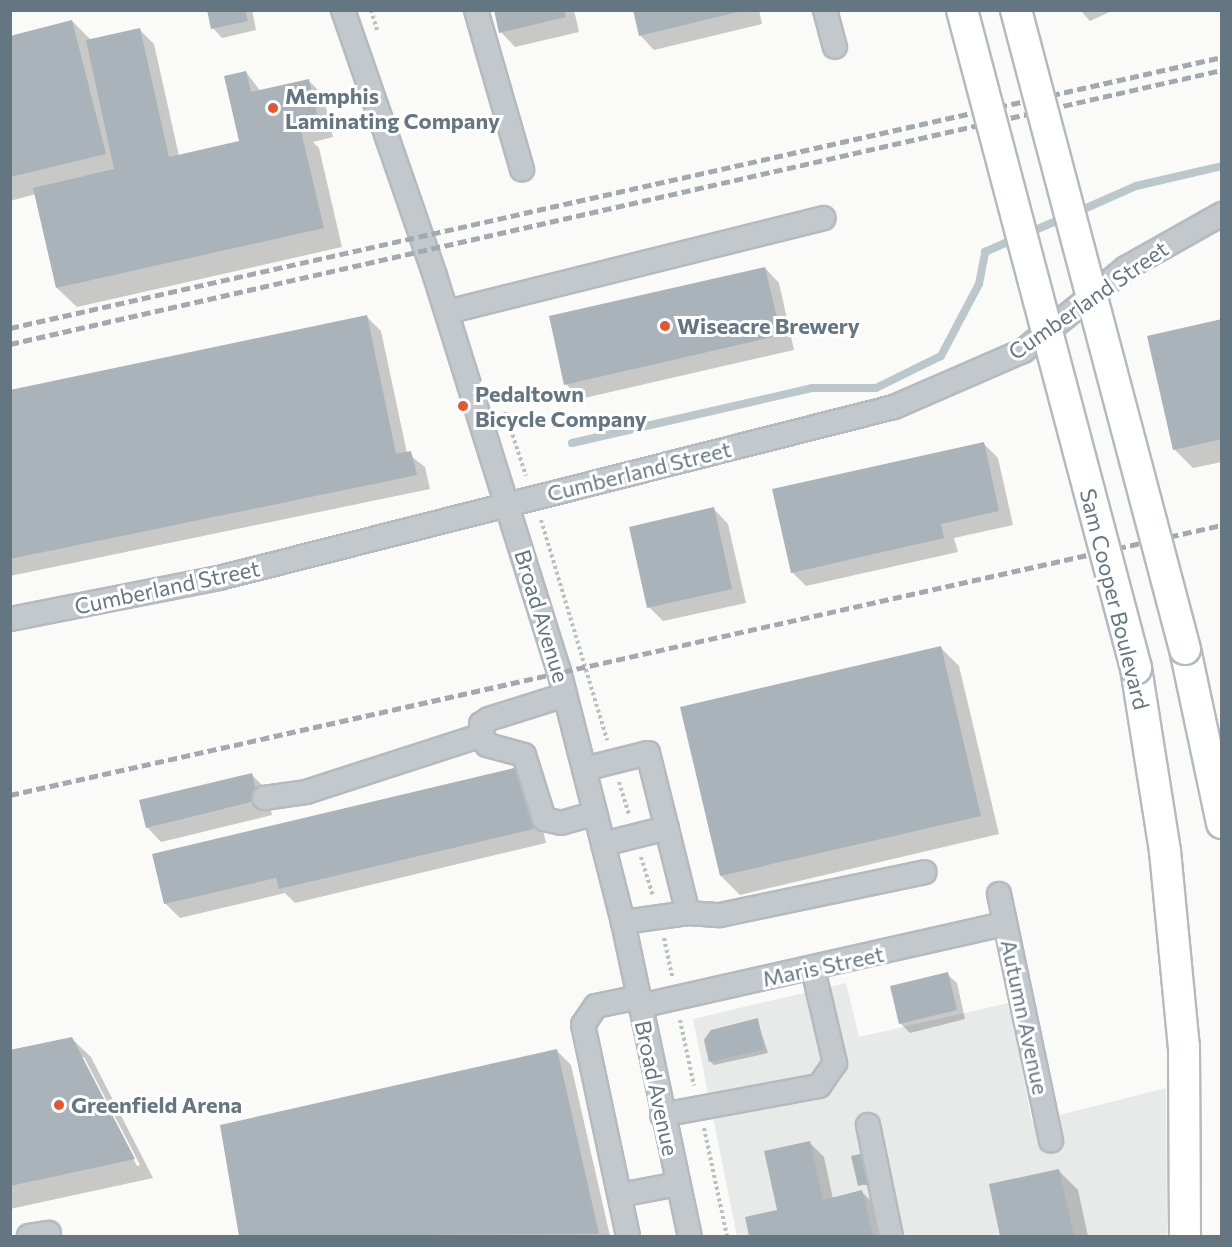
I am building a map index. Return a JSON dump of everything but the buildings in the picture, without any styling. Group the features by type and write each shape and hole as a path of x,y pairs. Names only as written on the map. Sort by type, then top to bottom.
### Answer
{"main road":[{"name":"Sam Cooper Boulevard","path":"963,10 1136,668 1165,851 1184,1047 1185,1236"},
{"path":"1016,10 1185,649 1221,823"}],"street":[{"name":"Broad Avenue","path":"343,10 447,312 566,695 623,922 662,1115 690,1236"},
{"path":"476,10 522,170"},
{"path":"825,10 835,47"},
{"name":"Cumberland Street","path":"10,619 219,578 894,407 1023,351 1126,268 1221,214"},
{"path":"447,312 823,218"},
{"path":"566,695 489,719 481,724 482,735 488,745 524,755 544,819 561,823 595,813"},
{"path":"264,798 306,792 482,735"},
{"path":"584,769 648,753 688,914"},
{"path":"603,844 667,828"},
{"path":"623,922 688,914 720,915 925,872"},
{"name":"Autumn Avenue","path":"999,894 1051,1141"},
{"name":"Maris Street","path":"620,1195 583,1025 596,1006 639,1001 813,969 1005,924"},
{"path":"662,1115 819,1086 835,1063 813,969"},
{"path":"868,1125 891,1236"},
{"path":"628,1236 620,1195 678,1184"}],"shaded area":[{"path":"846,983 859,1037 1009,1003 1032,1122 1166,1088 1167,1236 902,1236 877,1123 884,1236 737,1236 693,1019"}],"waterway":[{"path":"1075,213 1136,186 1222,166"},
{"path":"1028,233 1064,218"},
{"path":"572,443 812,388 876,388 941,356 979,284 985,252 1017,238"}],"railway":[{"path":"10,328 1222,57"},
{"path":"10,344 1222,70"},
{"path":"10,795 1222,525"}],"place":[{"name":"Memphis Laminating Company","path":"273,108"},
{"name":"Wiseacre Brewery","path":"665,326"},
{"name":"Pedaltown Bicycle Company","path":"463,406"},
{"name":"Greenfield Arena","path":"59,1105"}]}
